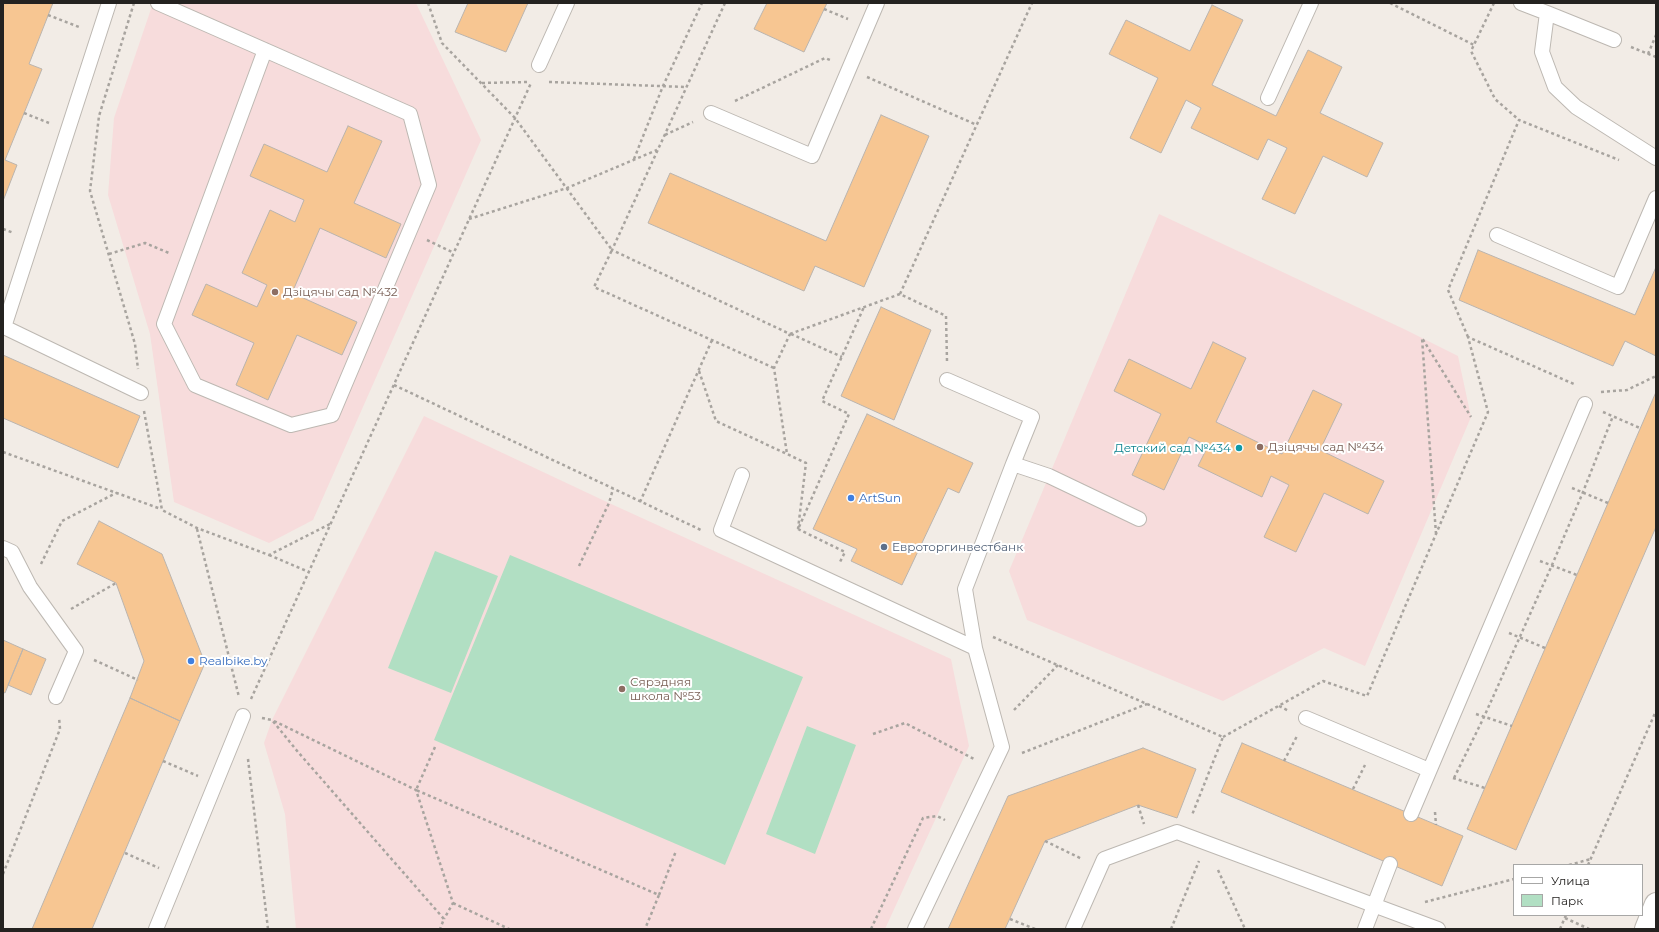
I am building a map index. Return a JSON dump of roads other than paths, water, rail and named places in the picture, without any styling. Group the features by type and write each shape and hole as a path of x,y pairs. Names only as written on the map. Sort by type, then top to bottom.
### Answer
{"main road":[{"path":"1646,929 1656,904"}],"lane":[{"path":"109,3 4,328 141,393"},
{"path":"158,3 265,50 410,114 429,185 332,415 290,425 195,385 164,324 265,50"},
{"path":"539,65 567,3"},
{"path":"711,113 812,156 877,3"},
{"path":"1268,98 1311,3"},
{"path":"1521,3 1614,40"},
{"path":"1547,13 1542,52 1555,87 1576,107 1656,158"},
{"path":"1497,235 1618,287 1656,198"},
{"path":"916,929 1002,747 975,648 965,589 1032,417 947,380"},
{"path":"1411,814 1585,404"},
{"path":"1013,464 1049,476 1139,519"},
{"path":"742,475 721,530 975,648"},
{"path":"3,548 12,552 30,587 76,651 56,696"},
{"path":"156,929 243,716"},
{"path":"1306,718 1429,770"},
{"path":"1072,929 1104,859 1176,832 1438,929"},
{"path":"1364,929 1390,864"}],"place":[{"name":"Дзіцячы сад №432","path":"275,292"},
{"name":"Дзіцячы сад №434","path":"1260,447"},
{"name":"Детский сад №434","path":"1239,448"},
{"name":"ArtSun","path":"851,498"},
{"name":"Евроторгинвестбанк","path":"884,547"},
{"name":"Realbike.by","path":"191,661"},
{"name":"Сярэдняя школа №53","path":"622,689"}]}
